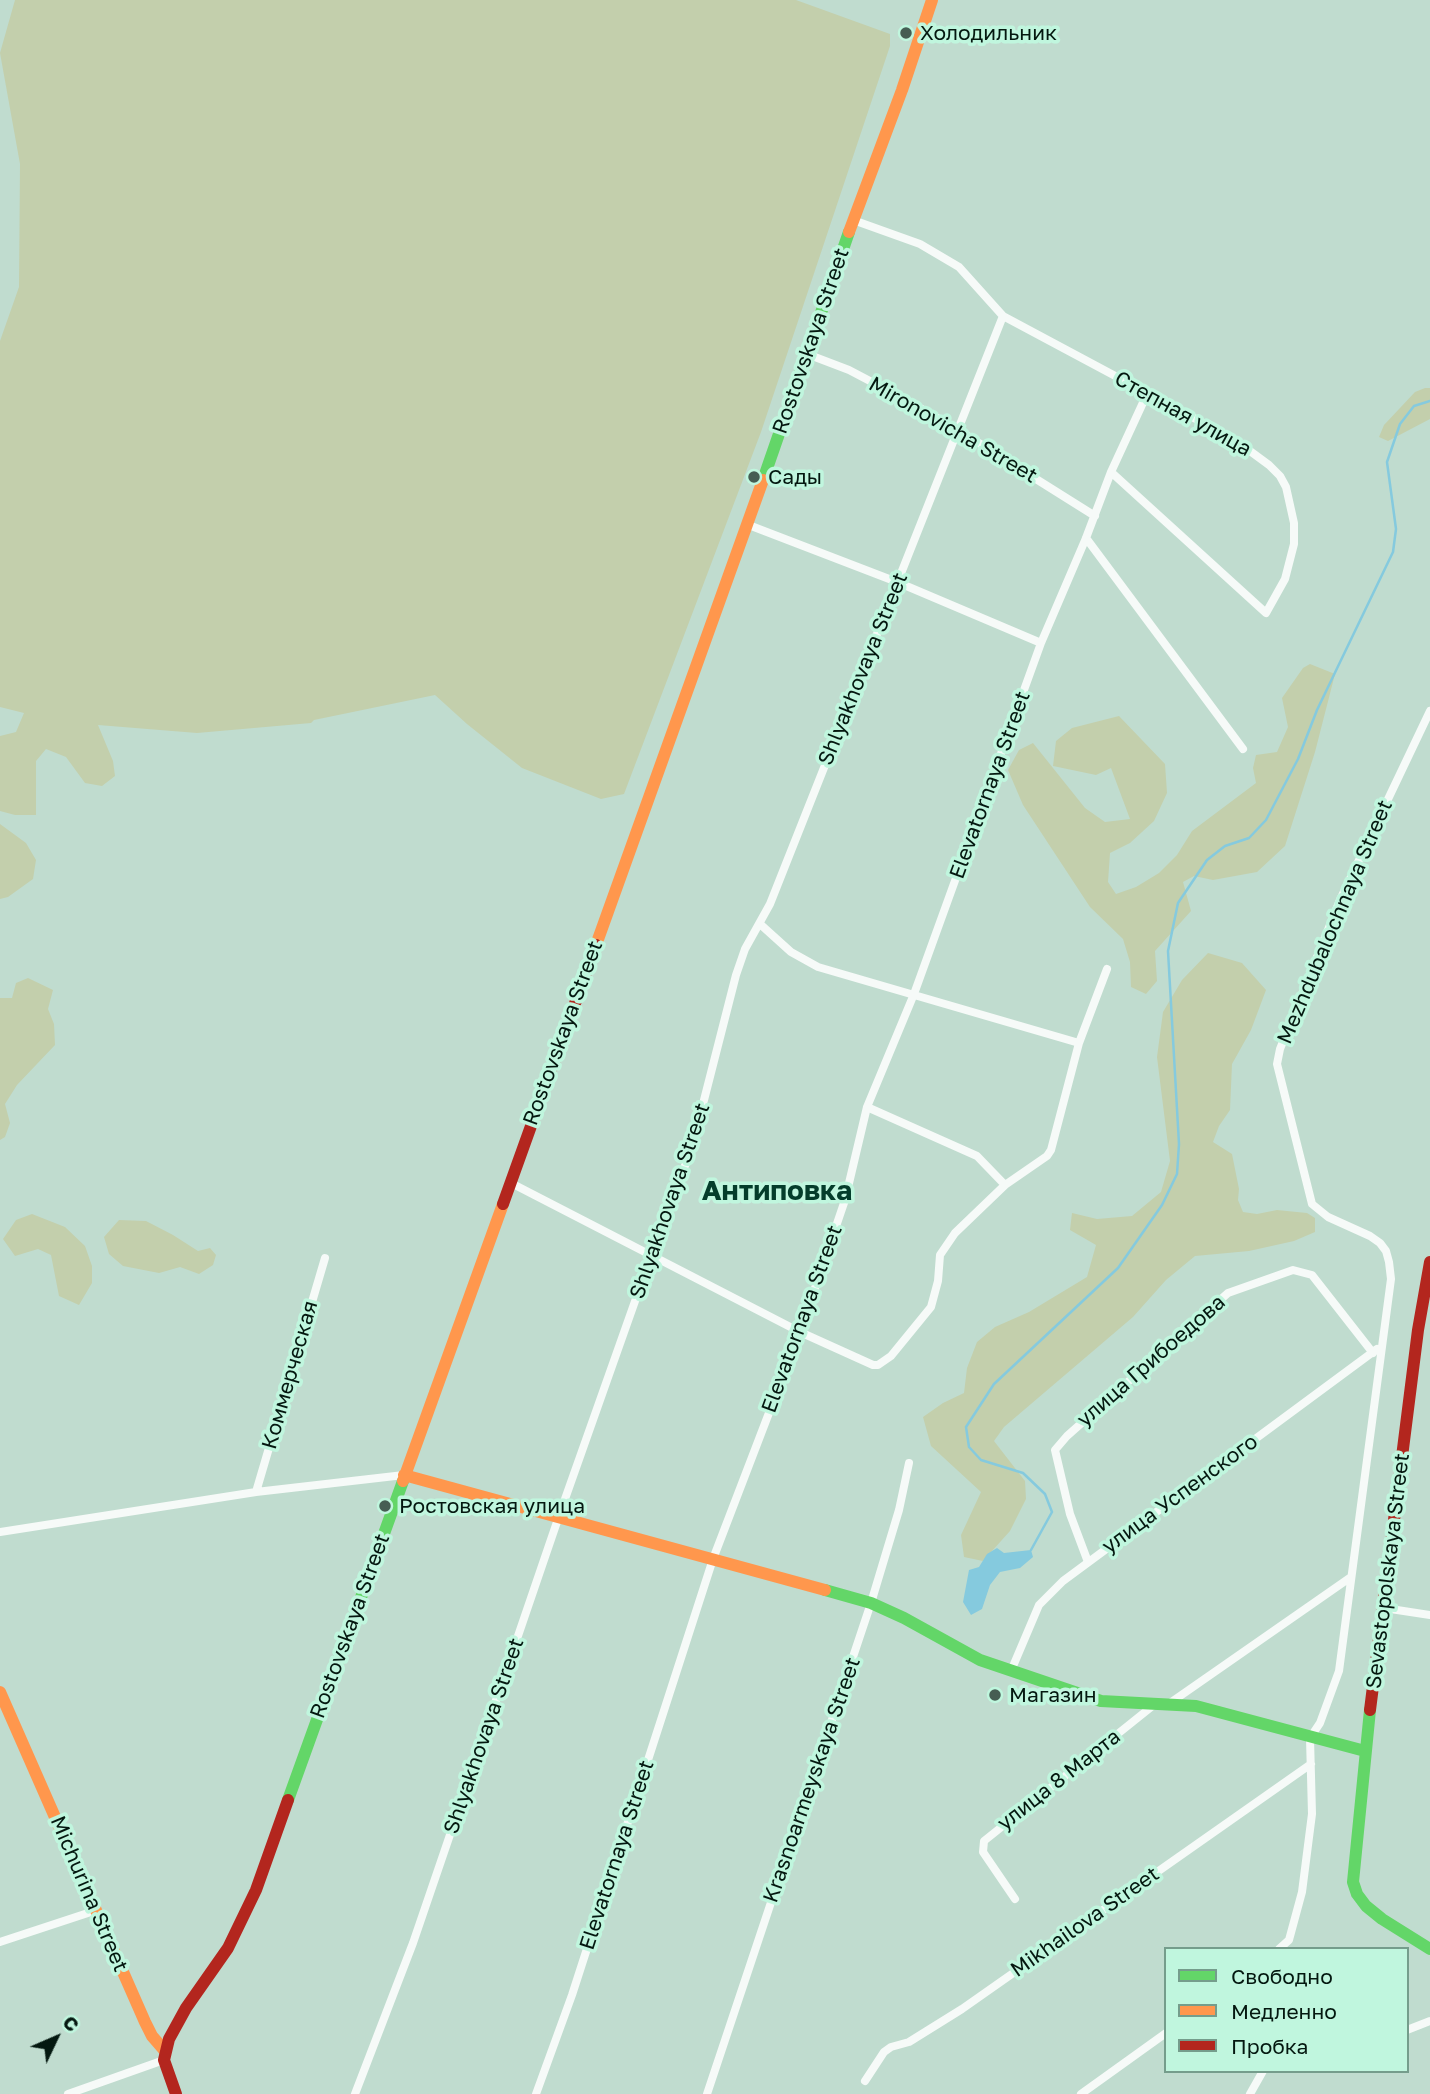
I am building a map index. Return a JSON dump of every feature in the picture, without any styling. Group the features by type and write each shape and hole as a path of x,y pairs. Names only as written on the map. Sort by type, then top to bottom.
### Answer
{"main road":[{"name":"Rostovskaya Street","path":"164,2055 173,2028 228,1948 250,1907 932,0"},
{"name":"Sevastopolskaya Street","path":"1430,1262 1418,1330 1365,1751 1353,1882 1357,1894 1366,1906 1430,1949"},
{"path":"404,1475 871,1603 980,1660 1101,1701 1196,1706 1365,1751"},
{"name":"Michurina Street","path":"0,1692 145,2022 164,2055 169,2079 176,2094"}],"street":[{"name":"Степная улица","path":"853,220 920,244 959,267 1003,316 1235,440 1255,453 1280,476 1286,488 1294,523 1294,544 1285,579 1266,613 1111,472"},
{"name":"Shlyakhovaya Street","path":"355,2094 413,1943 559,1516 692,1147 736,975 746,949 770,904 1003,316"},
{"name":"Mironovicha Street","path":"807,354 849,370 958,430 1094,516"},
{"name":"Elevatornaya Street","path":"536,2094 576,1982 713,1559 800,1332 845,1200 867,1107 914,994 1041,643 1111,472 1147,394"},
{"path":"746,524 897,582 1041,643"},
{"path":"1086,538 1243,749"},
{"name":"Mezhdubalochnaya Street","path":"1310,1738 1320,1723 1339,1671 1391,1279 1386,1251 1370,1236 1328,1217 1312,1204 1277,1064 1280,1049 1340,900 1430,711"},
{"path":"760,924 791,952 818,968 1079,1043"},
{"path":"509,1182 800,1332 873,1365 885,1362 931,1307 938,1281 940,1255 955,1233 1005,1185 1041,1162 1051,1150 1079,1043 1107,969"},
{"path":"867,1107 977,1156 1005,1185"},
{"name":"Коммерческая","path":"256,1492 325,1258"},
{"name":"улица Грибоедова","path":"1088,1562 1070,1514 1055,1450 1066,1436 1228,1293 1293,1270 1312,1275 1373,1353"},
{"name":"улица Успенского","path":"1011,1671 1039,1605 1063,1581 1382,1345"},
{"name":"Krasnoarmeyskaya Street","path":"706,2094 871,1603 899,1510 909,1463"},
{"path":"0,1532 256,1492 404,1475"},
{"path":"1170,1703 1351,1577"},
{"path":"1384,1608 1430,1615"},
{"name":"улица 8 Марта","path":"1015,1899 983,1852 984,1841 1155,1704"},
{"path":"1288,1944 1302,1892 1312,1814 1310,1738"},
{"name":"Mikhailova Street","path":"865,2081 884,2052 891,2047 909,2042 962,2008 1311,1764"},
{"path":"0,1942 97,1910"},
{"path":"1409,2030 1430,2021"},
{"path":"1081,2094 1164,2034"},
{"path":"68,2094 164,2055"},
{"path":"1250,2094 1262,2073"}],"green space":[{"path":"15,0 796,0 890,34 890,46 761,432 624,794 601,799 522,768 435,695 314,720 311,723 197,733 98,725 113,761 115,776 102,786 85,783 66,757 46,749 36,761 36,815 15,815 0,811 0,736 16,732 24,713 0,707 0,341 19,287 20,164 0,53"},
{"path":"1430,388 1430,419 1388,441 1379,437 1384,425 1415,392"},
{"path":"1310,664 1335,674 1315,752 1285,846 1257,872 1213,880 1194,876 1183,882 1191,911 1155,951 1157,981 1146,994 1131,987 1130,962 1123,939 1090,907 1023,805 1008,770 1019,750 1033,743 1085,808 1105,822 1130,819 1111,768 1096,775 1053,766 1056,741 1072,728 1119,716 1165,764 1167,793 1154,821 1130,843 1110,853 1108,882 1116,894 1136,887 1159,873 1177,855 1192,831 1256,783 1253,768 1256,755 1277,752 1288,727 1282,698 1303,668"},
{"path":"0,824 26,843 36,860 33,879 8,897 0,899"},
{"path":"1208,953 1242,963 1266,990 1251,1030 1232,1064 1230,1110 1219,1126 1213,1142 1232,1154 1239,1189 1238,1200 1243,1212 1257,1214 1277,1210 1307,1213 1315,1218 1315,1232 1294,1241 1249,1251 1195,1256 1166,1280 1133,1317 1004,1427 994,1441 1025,1481 1026,1499 1010,1531 983,1561 964,1557 961,1535 981,1492 931,1446 923,1417 964,1393 967,1368 977,1342 995,1327 1029,1312 1087,1277 1096,1245 1070,1230 1072,1213 1097,1219 1132,1216 1161,1192 1170,1161 1157,1057 1163,1012 1182,980"},
{"path":"28,978 53,990 48,1009 54,1024 55,1045 17,1085 5,1104 10,1123 5,1137 0,1140 0,998 12,998 16,983"},
{"path":"32,1214 65,1227 85,1246 92,1266 92,1283 79,1305 59,1296 51,1255 38,1249 15,1256 3,1239 16,1220"},
{"path":"119,1220 146,1221 198,1251 210,1248 216,1255 213,1265 199,1274 180,1267 159,1273 123,1266 109,1254 104,1237"}],"water":[{"path":"997,1548 1004,1553 1031,1550 1033,1557 1020,1568 1000,1572 990,1585 982,1609 971,1615 963,1602 969,1570 979,1567 987,1554"}],"waterway":[{"path":"1031,1550 1052,1512 1045,1494 1023,1473 981,1460 969,1447 966,1427 994,1384 1118,1268 1162,1205 1177,1174 1179,1144 1168,951 1178,903 1207,860 1225,846 1249,838 1266,820 1298,759 1317,710 1393,552 1396,529 1387,462 1400,424 1414,406 1430,401"}],"traffic: fast":[{"path":"763,480 849,232"},
{"path":"288,1800 403,1481"},
{"path":"825,1590 871,1603 980,1660 1101,1701 1196,1706 1365,1751"},
{"path":"1370,1710 1353,1882 1357,1894 1366,1906 1430,1949"}],"traffic: slow":[{"path":"849,232 932,0"},
{"path":"596,945 763,480"},
{"path":"403,1481 503,1204"},
{"path":"404,1475 825,1590"},
{"path":"0,1692 145,2022 152,2036 165,2051"}],"traffic: jam":[{"path":"503,1204 596,945"},
{"path":"1370,1710 1418,1330 1430,1262"},
{"path":"176,2094 164,2060 169,2039 186,2008 228,1948 256,1890 288,1800"}],"place":[{"name":"Холодильник","path":"906,33"},
{"name":"Сады","path":"754,477"},
{"name":"Ростовская улица","path":"385,1506"},
{"name":"Магазин","path":"995,1695"}],"district":[{"name":"Антиповка","path":"777,1191"}]}
